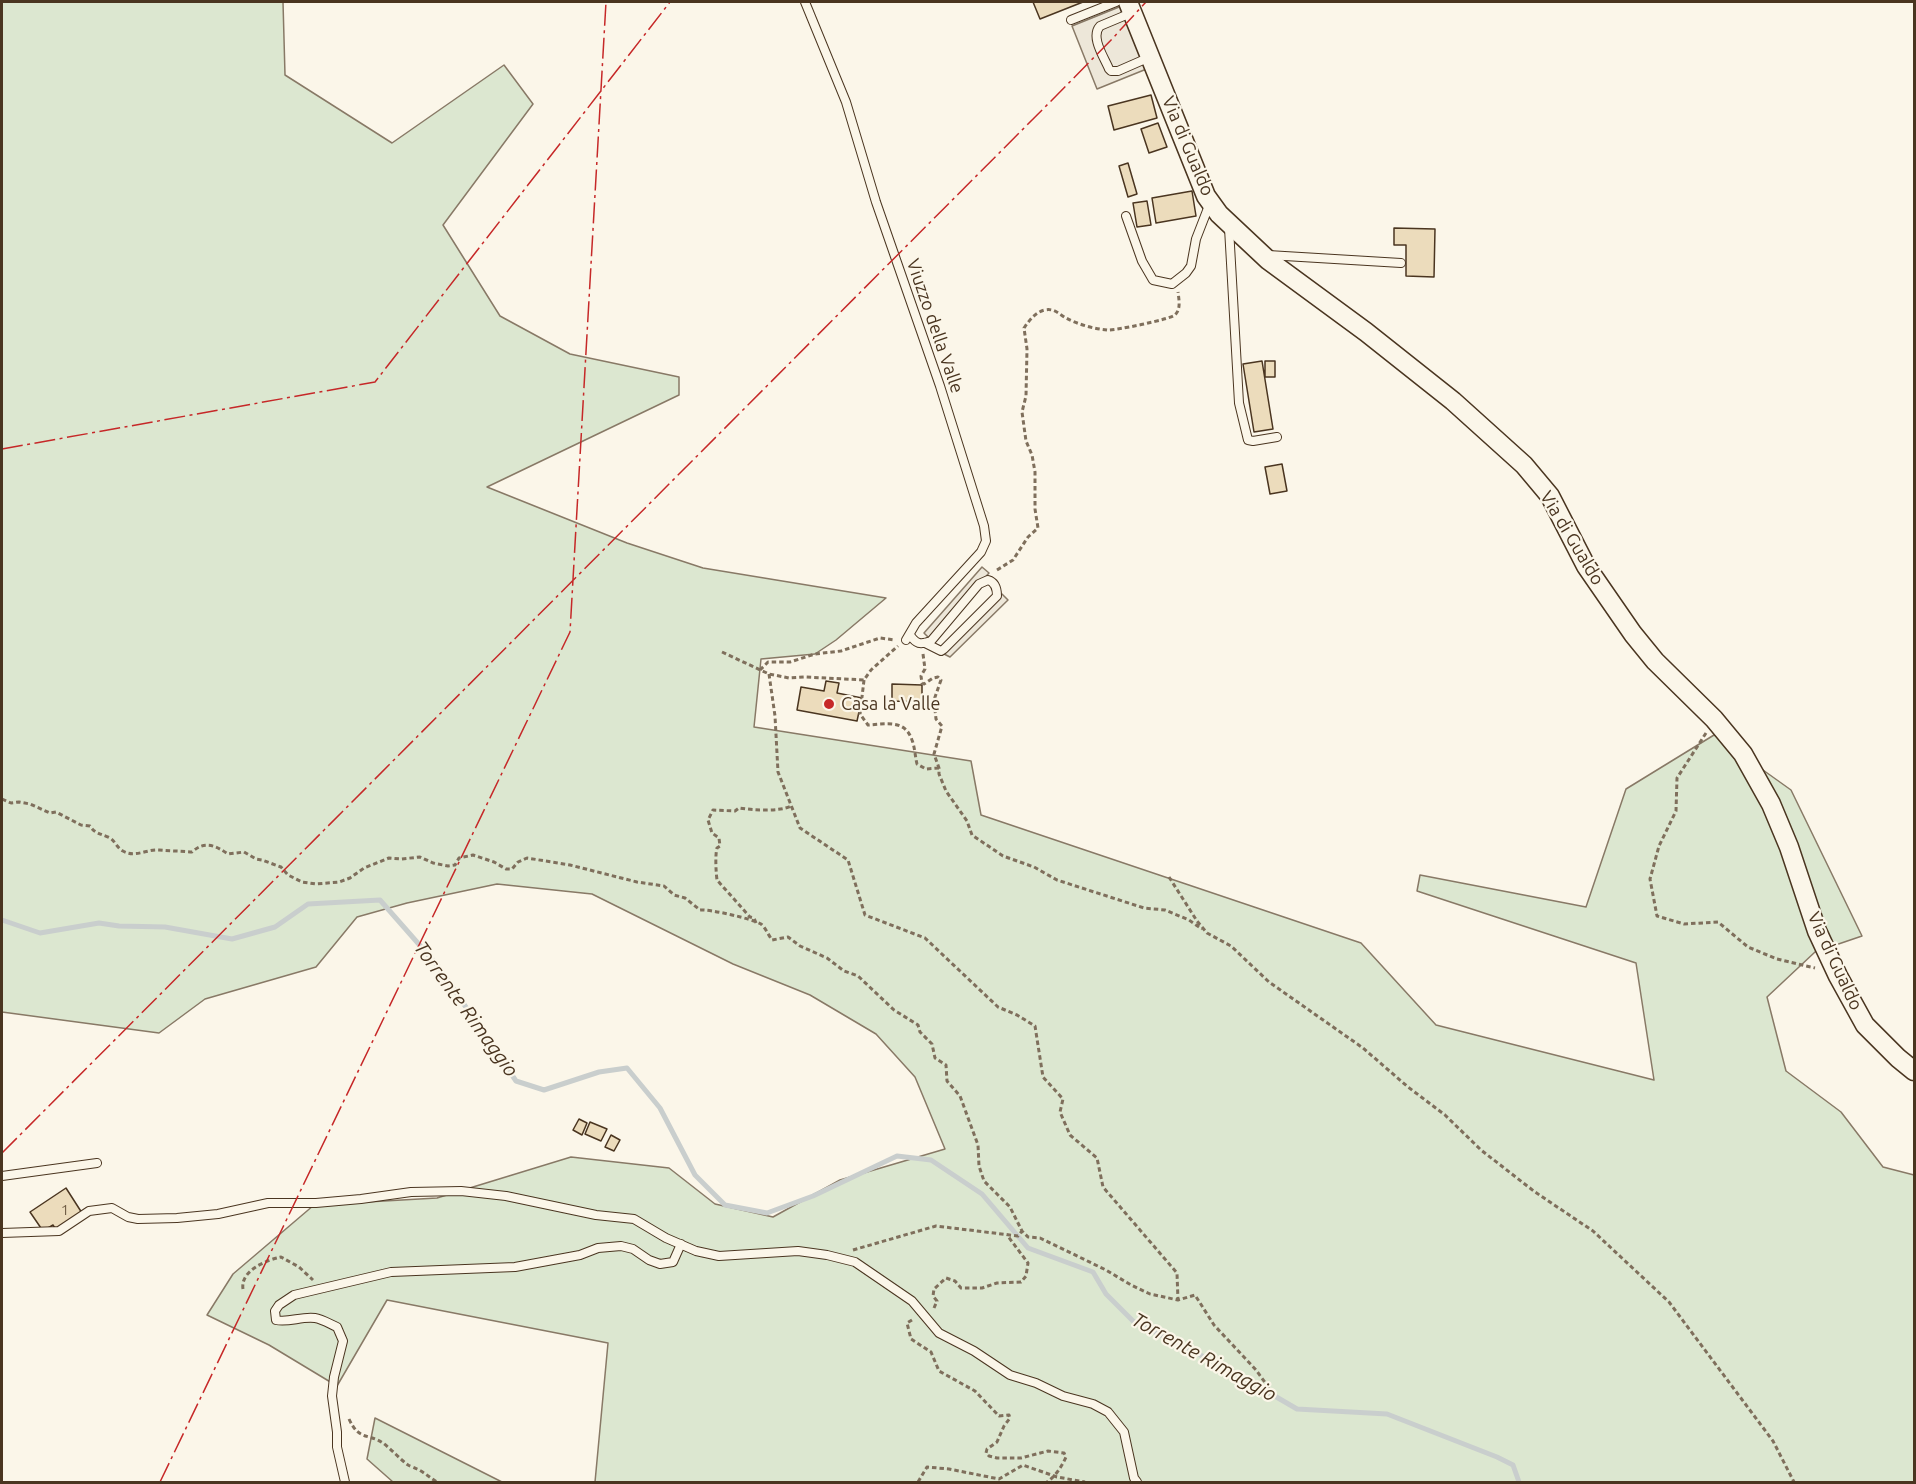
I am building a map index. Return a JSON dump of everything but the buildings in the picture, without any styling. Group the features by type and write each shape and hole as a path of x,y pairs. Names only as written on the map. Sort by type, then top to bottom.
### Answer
{"street":[{"name":"Via di Gualdo","path":"1130,7 1206,196 1229,223 1262,255 1366,332 1453,401 1524,465 1550,496 1586,566 1633,634 1655,661 1714,718 1743,754 1771,804 1789,847 1817,931 1838,976 1865,1025 1898,1059 1914,1071"}],"lane":[{"name":"Viuzzo della Valle","path":"806,2 846,102 876,202 940,386 984,526 986,541 981,552 916,623 906,639"},
{"path":"1071,20 1116,2"},
{"path":"1130,7 1100,26 1096,36 1111,71 1118,71 1151,57"},
{"path":"1125,216 1142,261 1153,279 1172,284 1191,266 1196,239 1210,201"},
{"path":"1229,223 1239,403 1248,440 1277,437"},
{"path":"1262,255 1401,263"},
{"path":"906,639 940,651 944,649 997,596 994,584 988,580 979,584 931,641 922,643"},
{"path":"2,1176 97,1163"},
{"path":"2,1233 58,1231 89,1211 112,1208 128,1217 138,1219 177,1218 218,1214 268,1203 316,1203 411,1192 461,1191 506,1196 596,1215 634,1219 696,1251 719,1256 798,1251 855,1262 912,1301 939,1333 974,1351 1010,1375 1036,1383 1063,1396 1093,1404 1108,1412 1124,1432 1134,1478 1137,1482"},
{"path":"345,1482 337,1447 332,1395 343,1341 337,1327 316,1318 294,1318 282,1322 276,1320 275,1311 279,1305 294,1295 391,1272 514,1267 580,1255 598,1248 621,1246 633,1249 649,1260 660,1264 673,1262 681,1244"}],"path":[{"path":"997,570 1013,560 1028,537 1038,528 1035,509 1035,472 1032,454 1026,441 1022,412 1026,396 1027,349 1024,328 1036,313 1046,310 1056,311 1066,318 1108,330 1173,317 1180,301 1176,281"},
{"path":"760,670 768,662 790,662 815,654 841,651 880,638 906,639"},
{"path":"906,639 871,670 864,680 860,714 868,725 891,723 899,725 907,731 912,740 917,764 926,769 939,768"},
{"path":"922,643 925,669 921,676 922,683 938,677 941,680 934,700 936,719 942,726 934,754 939,774 946,791 967,821 972,835 1003,856 1034,867 1058,880 1144,908 1165,909 1189,920 1231,946 1269,982 1363,1048 1445,1115 1481,1150 1602,1239 1669,1302 1773,1441 1794,1482"},
{"path":"722,652 769,674 789,678 805,676 864,680"},
{"path":"769,674 776,716 778,772 800,828 848,860 865,915 925,938 998,1007 1035,1026 1043,1077 1063,1099 1059,1112 1070,1135 1097,1158 1103,1187 1177,1273 1178,1300"},
{"path":"1714,718 1677,778 1676,811 1659,846 1650,879 1657,916 1684,924 1718,922 1748,947 1777,959 1811,966 1838,976"},
{"path":"2,799 11,803 30,804 50,813 63,814 75,822 90,826 94,832 110,838 117,843 120,850 135,855 157,850 192,852 197,847 215,846 228,854 244,852 256,859 281,867 288,875 302,882 316,884 339,882 388,858 401,859 420,856 433,863 448,866 454,865 459,858 473,855 506,869 512,868 527,858 538,859 664,886 674,896 685,898 700,910 708,909 756,922 762,925 772,940 788,937 800,946 827,958 844,971 858,976 894,1010 918,1025 920,1032 932,1044 935,1058 946,1065 947,1081 960,1096 978,1145 979,1166 984,1181 1010,1207 1016,1221 1028,1237 1040,1238 1150,1294 1178,1300 1195,1295 1214,1325 1256,1370 1272,1392"},
{"path":"756,922 717,880 716,854 720,846 716,835 712,833 708,820 713,810 717,809 735,811 739,808 764,811 786,809 791,806"},
{"path":"1168,877 1207,933"},
{"path":"836,1258 854,1249 936,1226 1018,1236 1022,1231"},
{"path":"243,1289 243,1281 250,1272 261,1264 281,1257 306,1273 315,1284 316,1290"},
{"path":"333,1408 345,1411 351,1424 360,1435 378,1440 408,1466 416,1468 437,1482"},
{"path":"918,1482 927,1467 949,1468 999,1479 1023,1465 1057,1477 1085,1482"}],"green space":[{"path":"2,2 283,2 285,75 392,143 504,65 533,104 443,225 500,316 570,354 679,377 679,395 487,487 627,543 703,568 886,598 836,640 815,654 761,659 754,727 971,761 981,815 1361,943 1436,1025 1654,1080 1636,963 1417,891 1420,875 1586,907 1626,789 1714,735 1791,790 1862,936 1815,952 1767,997 1786,1071 1841,1112 1883,1167 1914,1175 1914,1482 595,1482 608,1343 387,1300 337,1386 269,1345 207,1315 233,1274 314,1205 437,1198 571,1157 669,1168 715,1204 773,1217 840,1180 945,1149 915,1077 876,1034 810,995 733,964 592,894 497,884 407,903 357,917 316,967 205,999 159,1033 2,1012"},
{"path":"375,1418 502,1482 393,1482 367,1459"}],"shaded area":[{"path":"1129,3 1154,66 1097,89 1072,26"},
{"path":"982,567 989,573 930,639 924,633"},
{"path":"1002,594 1008,600 950,657 942,653"}],"waterway":[{"name":"Torrente Rimaggio","path":"2,920 40,933 99,923 165,927 232,939 275,927 308,904 380,900 438,966 516,1081 544,1090 599,1072 627,1068 660,1108 695,1175 725,1205 767,1213 813,1196 897,1156 931,1160 982,1194 1028,1248 1093,1272 1106,1294 1133,1321 1230,1370 1297,1409 1387,1414 1513,1465 1519,1482"}],"power":[{"path":"160,1482 570,632 606,2"},
{"path":"2,449 375,382 670,2"},
{"path":"2,1153 1056,96 1146,2"}],"place":[{"name":"Casa la Valle","path":"829,704"}]}
